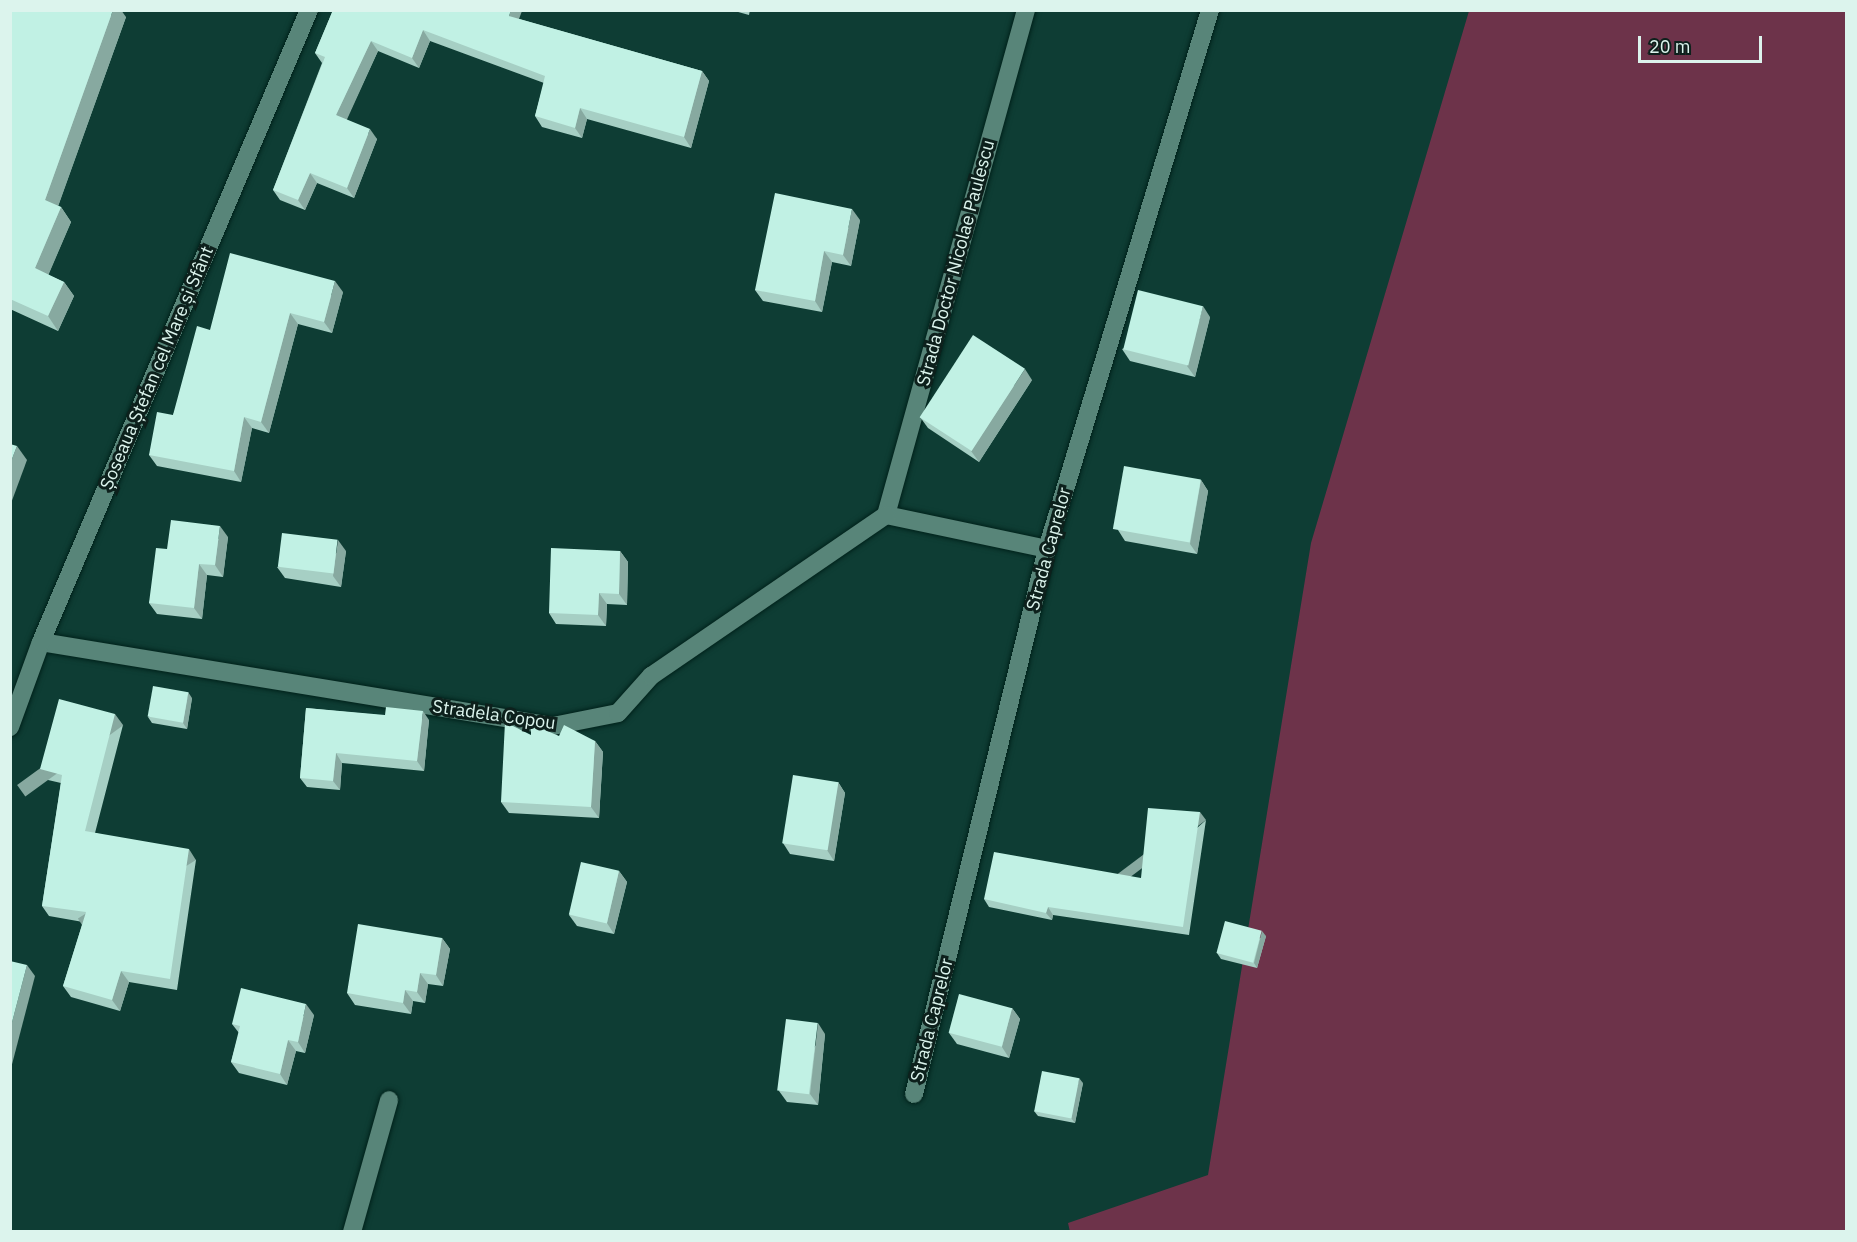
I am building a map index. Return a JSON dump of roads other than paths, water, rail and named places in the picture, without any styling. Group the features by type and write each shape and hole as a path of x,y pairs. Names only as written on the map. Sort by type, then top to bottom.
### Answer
{"street":[{"name":"Șoseaua Ștefan cel Mare și Sfânt","path":"10,727 41,642 309,10"},
{"name":"Strada Doctor Nicolae Paulescu","path":"886,515 1026,10"},
{"name":"Strada Caprelor","path":"914,1094 1047,549 1210,10"},
{"name":"Stradela Copou","path":"41,642 553,726 618,713 651,676 886,515"},
{"path":"886,515 1047,549"},
{"path":"352,1232 389,1100"}]}
